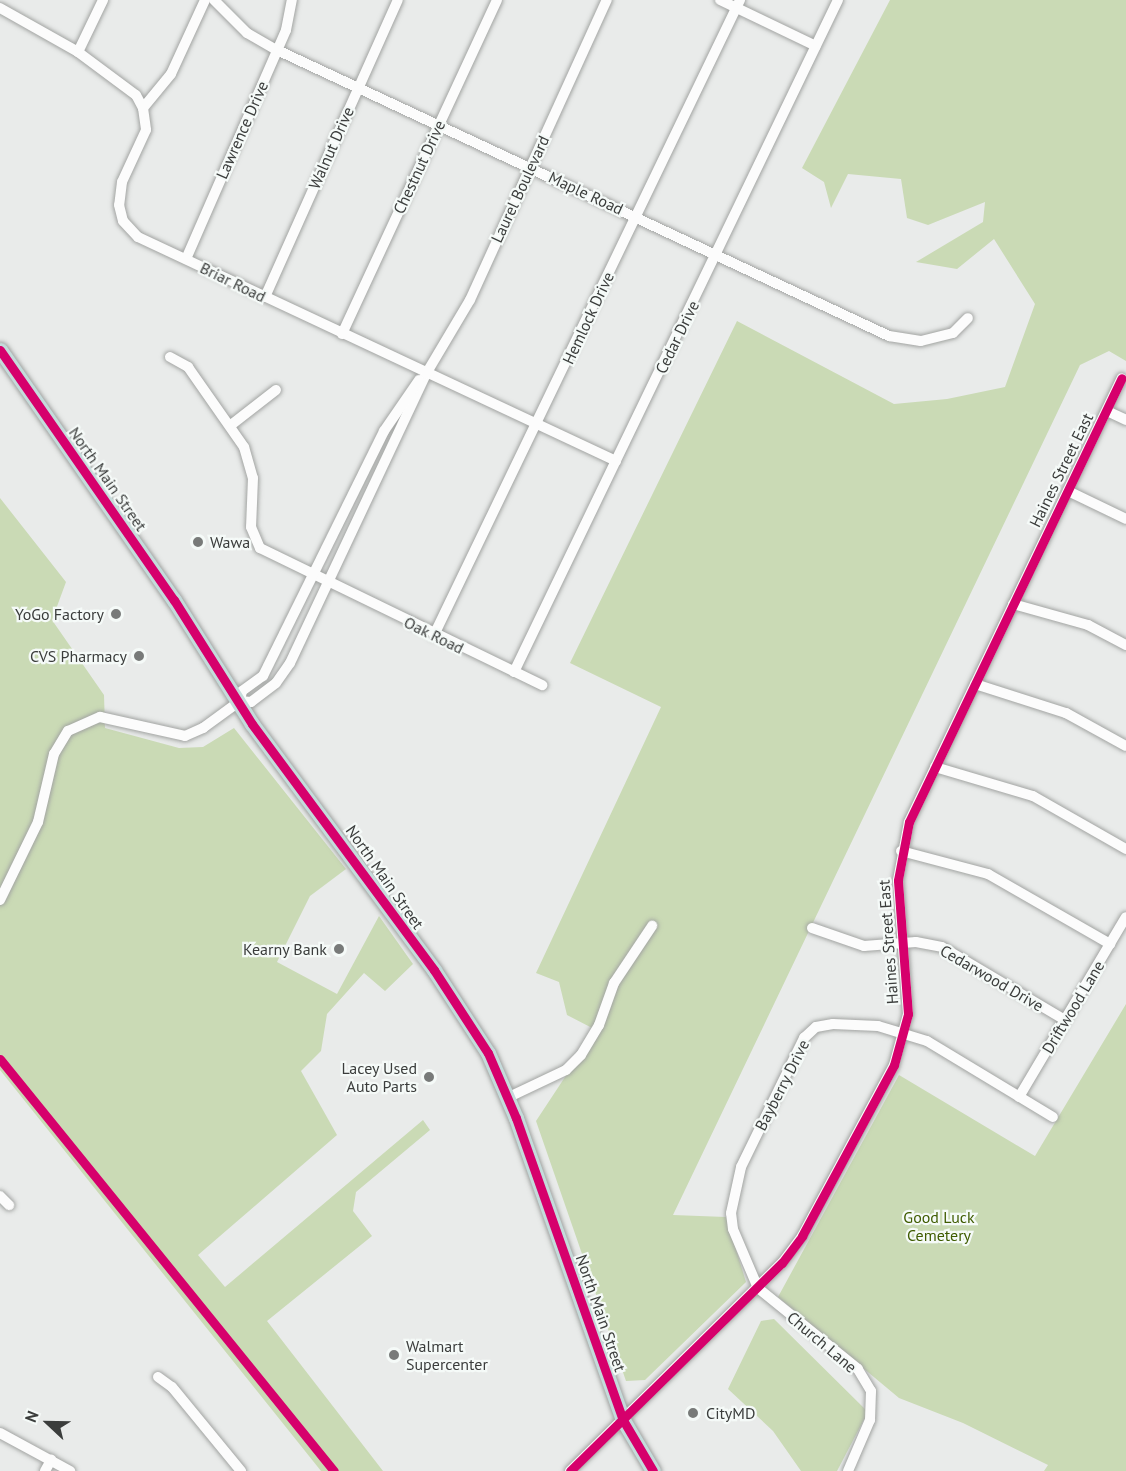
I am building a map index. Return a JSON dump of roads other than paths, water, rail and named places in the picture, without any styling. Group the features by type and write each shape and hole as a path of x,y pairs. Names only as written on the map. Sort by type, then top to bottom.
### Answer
{"highway":[{"name":"North Main Street","path":"0,350 240,701 259,733 434,970 488,1053 508,1097 623,1420 653,1471"}],"street":[{"path":"78,52 103,0"},
{"path":"0,8 78,52 129,89 143,108 171,74 205,0"},
{"name":"Maple Road","path":"214,0 247,33 277,50 903,341 921,341 953,333 968,318"},
{"name":"Lawrence Drive","path":"186,259 277,50 292,0"},
{"name":"Walnut Drive","path":"265,297 398,0"},
{"name":"Chestnut Drive","path":"342,334 497,0"},
{"name":"Laurel Boulevard","path":"0,900 38,822 54,754 68,730 100,717 185,736 203,728 240,701 251,702 276,683 327,583 426,374 465,310 608,0"},
{"path":"720,0 738,4 816,46"},
{"name":"Cedar Drive","path":"514,672 838,0"},
{"name":"Hemlock Drive","path":"434,636 738,4"},
{"name":"Briar Road","path":"143,108 146,130 122,182 120,214 138,237 426,374 616,461"},
{"name":"Oak Road","path":"170,357 188,367 231,425 251,461 249,515 257,542 272,556 434,636 542,685"},
{"name":"Laurel Boulevard","path":"240,701 242,691 268,668 391,418 426,374"},
{"name":"Haines Street East","path":"570,1471 758,1288 802,1236 894,1065 904,1034 908,992 898,880 901,851 935,767 1122,378"},
{"path":"231,425 276,390"},
{"path":"1107,411 1126,420"},
{"path":"1068,490 1126,519"},
{"path":"1013,604 1088,625 1126,645"},
{"path":"290,624 303,630"},
{"path":"975,684 1066,713 1126,746"},
{"path":"935,767 1033,796 1126,849"},
{"path":"901,851 988,874 1110,944"},
{"name":"Driftwood Lane","path":"1019,1097 1126,917"},
{"path":"508,1097 566,1070 581,1055 599,1025 614,982 652,926"},
{"name":"Cedarwood Drive","path":"812,928 864,946 902,944 942,947 1065,1020"},
{"name":"Bayberry Drive","path":"758,1288 733,1229 732,1198 741,1167 804,1038 816,1028 833,1024 878,1026 927,1041 1053,1117"},
{"path":"0,1196 9,1205"},
{"name":"Church Lane","path":"758,1288 858,1369 871,1390 870,1420 848,1471"},
{"path":"158,1377 172,1387 241,1471"},
{"path":"0,1432 70,1471"},
{"path":"45,1471 51,1460"}],"place":[{"name":"Wawa","path":"198,542"},
{"name":"YoGo Factory","path":"116,614"},
{"name":"CVS Pharmacy","path":"139,656"},
{"name":"Kearny Bank","path":"339,949"},
{"name":"Lacey Used Auto Parts","path":"429,1077"},
{"name":"Walmart Supercenter","path":"394,1355"},
{"name":"CityMD","path":"693,1413"}],"park label":[{"name":"Good Luck Cemetery","path":"939,1226"}]}
